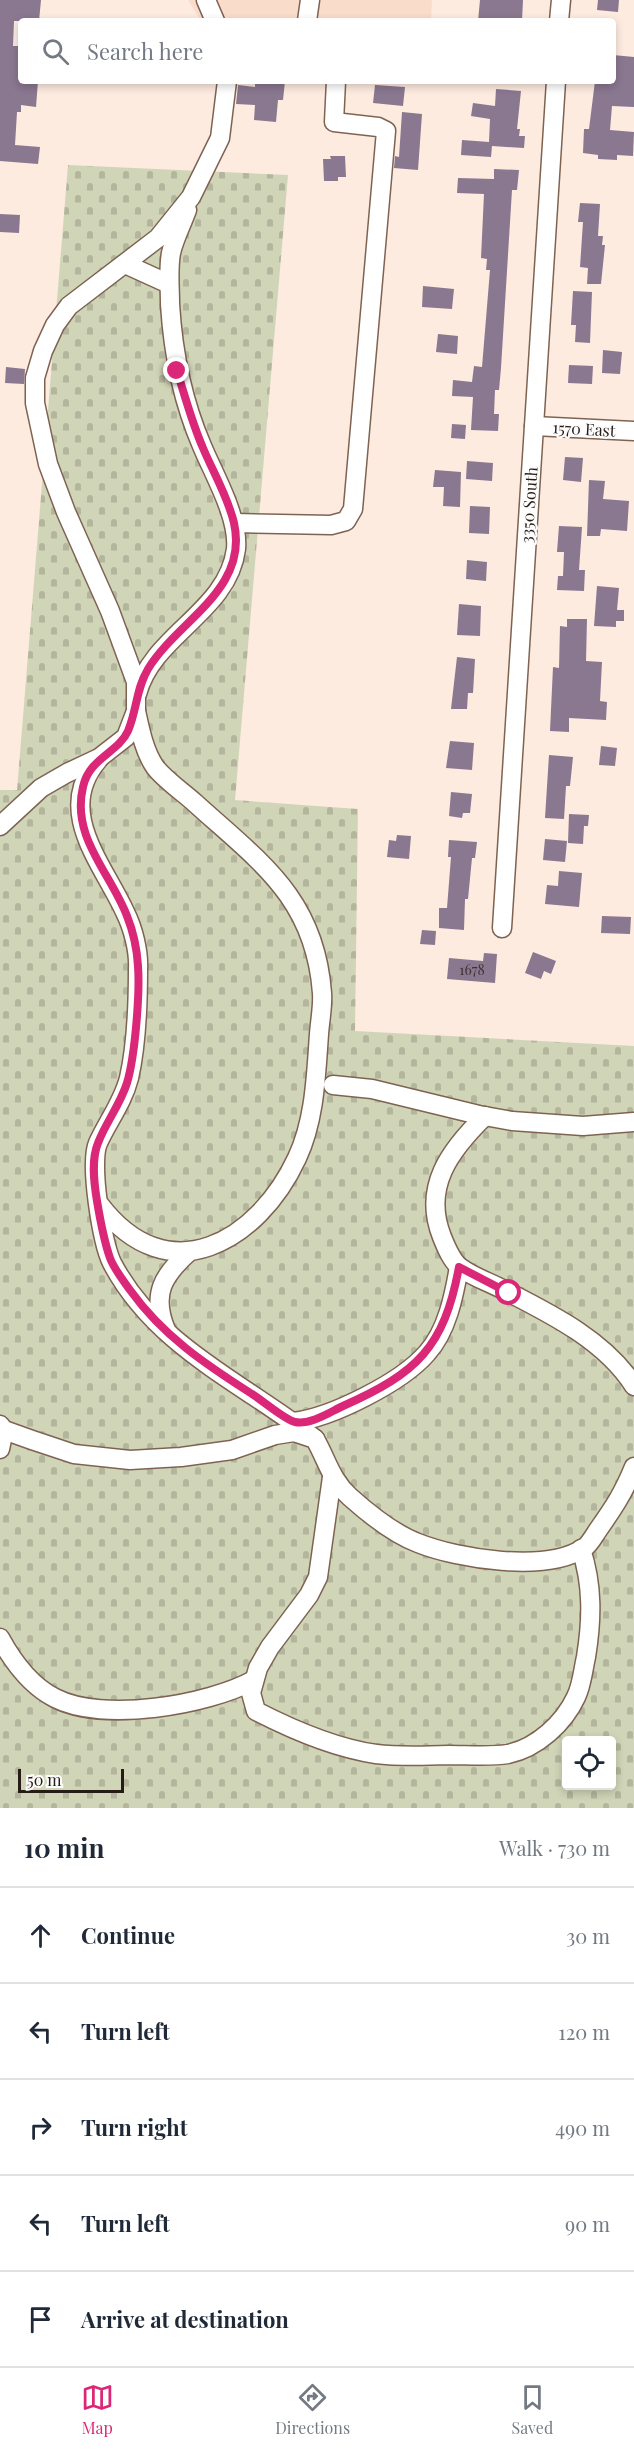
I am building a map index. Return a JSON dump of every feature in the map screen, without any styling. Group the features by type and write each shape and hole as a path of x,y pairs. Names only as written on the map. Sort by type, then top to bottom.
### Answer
{"street":[{"path":"206,0 214,18"},
{"path":"307,18 310,0"},
{"path":"559,18 561,0"},
{"path":"227,84 220,138 191,197 171,253 169,284 177,371 201,444 234,523 236,549 228,573 214,598 171,640 150,666 139,687 126,736 99,758 88,771 80,802 81,823 89,846 126,913 134,938 138,966 135,1030 129,1078 122,1099 97,1145 94,1167 97,1201 111,1261 144,1309 168,1334 213,1370 315,1439 326,1457 332,1477 349,1497 379,1520 418,1543 464,1555 502,1561 549,1561 585,1548 623,1496 634,1467"},
{"path":"234,523 331,525 346,521 353,509 386,131 378,126 334,122 336,84"},
{"name":"3350 South","path":"502,928 556,84"},
{"path":"97,1201 111,1220 132,1237 152,1248 181,1253 208,1248 261,1212 279,1190 298,1157 310,1116 318,1069 322,995 316,951 301,913 276,878 156,767 143,741 136,705 136,682 110,611 66,512 48,464 35,403 35,378 43,351 55,325 69,306 158,238 191,197"},
{"path":"125,264 169,284"},
{"name":"1570 East","path":"534,426 634,431"},
{"path":"0,826 41,788 99,758"},
{"path":"333,1085 372,1089 512,1121 584,1126 634,1122"},
{"path":"485,1116 452,1152 435,1195 438,1225 448,1250 459,1267 539,1309 587,1339 624,1370 634,1385 634,1394"},
{"path":"168,1334 160,1316 160,1295 167,1272 190,1251"},
{"path":"293,1422 311,1420 373,1392 427,1353 445,1322 459,1267"},
{"path":"0,1449 2,1427 74,1454 130,1460 181,1457 232,1450 275,1435 294,1432 315,1439"},
{"path":"332,1477 318,1577 309,1595 270,1647 258,1668 251,1693 256,1711 323,1741 375,1754 418,1756 508,1754 533,1743 552,1729 566,1714 577,1695 591,1622 590,1585 581,1549"},
{"path":"0,1638 9,1654 29,1677 55,1698 92,1709 128,1710 170,1706 242,1686 254,1680"}],"shaded area":[{"path":"188,0 432,0 431,18 199,18"}],"green space":[{"path":"68,165 288,175 235,800 358,809 355,1031 634,1046 634,1808 0,1808 0,790 17,790"}],"building":[{"path":"0,0 41,0 39,18 18,18 18,21 14,21 13,46 18,46 18,84 38,84 36,107 21,105 21,112 17,112 15,145 40,147 38,164 0,161"},
{"path":"480,0 523,0 522,18 478,18"},
{"path":"598,0 619,0 618,12 597,10"},
{"path":"616,55 634,57 634,107 612,106 610,130 634,132 633,156 617,155 617,160 598,159 598,155 583,153 584,129 589,129 595,84 616,84"},
{"path":"255,84 285,84 283,100 278,100 276,122 254,120 255,105 236,104 238,85 255,87"},
{"path":"375,85 405,87 403,106 373,103"},
{"path":"496,89 521,91 517,129 520,129 519,136 525,136 524,148 492,146 491,157 461,155 462,140 489,142 490,119 471,116 473,103 495,106"},
{"path":"402,112 422,114 418,170 394,168 395,156 399,157"},
{"path":"330,156 345,156 346,177 338,177 338,181 324,181 323,159 331,159"},
{"path":"494,169 519,170 517,190 512,190 501,368 499,390 495,390 494,414 499,414 498,431 471,430 473,397 452,396 453,380 472,382 474,366 482,367 490,270 486,270 487,259 481,258 484,194 457,193 458,178 494,179"},
{"path":"580,203 600,204 598,236 603,236 602,245 605,245 601,284 587,284 588,268 580,267 583,222 578,222"},
{"path":"0,214 20,215 19,233 0,232"},
{"path":"423,286 454,289 452,309 422,307"},
{"path":"573,291 592,292 590,343 575,342 576,325 571,325"},
{"path":"438,334 458,336 457,354 436,352"},
{"path":"603,350 622,352 620,374 602,373"},
{"path":"569,365 593,366 592,384 568,383"},
{"path":"6,367 25,369 24,384 5,383"},
{"path":"452,424 466,425 465,439 451,438"},
{"path":"565,457 583,458 581,482 563,480"},
{"path":"467,461 493,463 492,481 466,479"},
{"path":"435,470 461,472 460,507 443,506 444,487 433,487"},
{"path":"589,480 605,481 603,499 629,501 627,531 601,529 600,536 587,536"},
{"path":"470,506 490,507 489,534 469,533"},
{"path":"559,526 582,527 579,570 585,570 584,591 557,590 558,576 563,576 564,552 557,552"},
{"path":"467,560 487,562 486,581 466,579"},
{"path":"597,586 619,588 617,610 624,610 624,621 616,621 616,627 594,626"},
{"path":"459,604 481,606 480,636 457,635"},
{"path":"567,619 587,619 586,661 602,662 600,701 607,702 606,720 569,718 569,732 550,731 553,667 559,668 560,626 567,627"},
{"path":"457,657 475,659 473,693 468,693 467,709 451,709"},
{"path":"450,741 474,743 472,770 446,768"},
{"path":"601,746 617,748 615,766 599,765"},
{"path":"549,755 573,757 570,786 566,786 564,819 545,818"},
{"path":"451,792 472,794 470,813 463,813 462,818 449,816"},
{"path":"569,814 589,815 588,826 584,826 583,844 568,843"},
{"path":"397,835 411,836 409,859 387,857 389,840 396,841"},
{"path":"545,839 567,841 565,862 543,860"},
{"path":"449,840 477,842 475,858 472,858 468,899 465,899 464,930 439,928 439,908 447,908 451,857 448,857"},
{"path":"559,871 582,873 579,907 545,904 547,885 558,886"},
{"path":"602,916 631,917 630,934 601,933"},
{"path":"422,930 436,931 435,945 420,944"},
{"path":"533,952 556,961 551,974 544,971 541,979 525,973"},
{"path":"484,953 497,954 495,983 447,979 449,958 483,961"}],"route":[{"path":"177,371 201,444 234,523 236,549 228,573 214,598 171,640 150,666 139,687 136,711 126,736 99,758 88,771 83,784 80,802 81,823 89,846 126,913 134,938 138,966 135,1030 129,1078 122,1099 97,1145 94,1167 97,1201 111,1261 144,1309 187,1351 293,1422 311,1420 373,1392 404,1372 427,1353 445,1322 459,1267 509,1293"}]}
